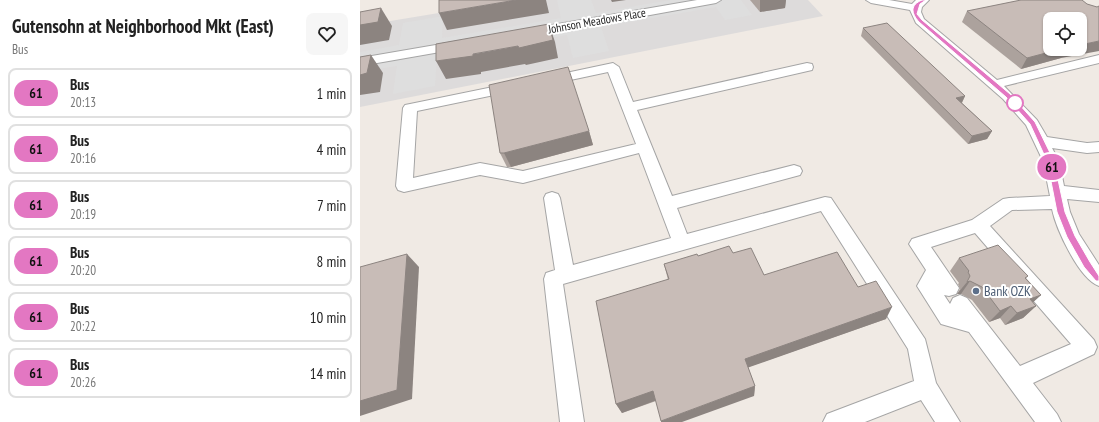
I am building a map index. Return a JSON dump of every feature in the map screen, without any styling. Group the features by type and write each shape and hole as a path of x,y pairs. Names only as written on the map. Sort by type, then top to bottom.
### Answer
{"street":[{"name":"Johnson Meadows Place","path":"515,35 716,0"},
{"path":"871,0 919,4 915,14 920,21 995,84 1022,110 1032,123 1043,142 1051,161 1061,212 1071,237 1087,264 1099,278"},
{"path":"360,62 468,43"},
{"path":"995,84 1099,59"},
{"path":"644,147 523,177 480,169 404,186 410,108 613,67 682,243"},
{"path":"629,107 807,67"},
{"path":"1043,142 1088,148 1099,147"},
{"path":"667,204 794,171"},
{"path":"949,288 918,244 978,225 1009,204 1058,197 1099,196"},
{"path":"552,198 565,276"},
{"path":"572,422 554,279 825,203 918,346 926,387 948,422"},
{"path":"978,225 1086,347 1016,379"},
{"path":"936,270 927,286 948,317 974,324"},
{"path":"960,304 1049,422"},
{"path":"835,422 926,387"}],"shaded area":[{"path":"518,0 808,0 823,16 360,107 360,26"},
{"path":"557,0 591,0 596,13 670,0 741,0 752,15 725,20 716,7 601,27 609,51 573,58 567,35 437,58 435,86 393,94 397,66 360,72 360,52 399,45 403,23 443,16 442,38 561,18"}],"building":[{"path":"439,0 516,0 439,13"},
{"path":"1021,0 1082,0 1087,4 1097,7 1099,6 1099,41 1087,44 1087,12 1043,12 1043,54 1027,58 967,11"},
{"path":"381,8 378,22 360,25 360,12"},
{"path":"887,23 965,96 956,98 992,131 972,136 863,28"},
{"path":"549,24 553,40 519,48 518,46 473,54 473,56 436,61 436,44"},
{"path":"371,55 367,73 360,75 360,57"},
{"path":"568,67 589,131 500,153 489,85"},
{"path":"998,245 1028,276 1025,278 1041,295 1030,299 1036,306 1017,313 1011,306 1000,311 982,287 970,281 967,282 970,276 969,271 959,258"},
{"path":"729,246 733,253 751,248 764,275 837,252 858,287 876,281 892,307 745,359 755,386 661,421 653,391 616,404 596,301 669,279 664,264 697,254 698,256"},
{"path":"407,254 397,390 360,401 360,267"}],"bus line":[{"name":"61","path":"924,0 918,3 915,8 915,14 920,21 1008,96 1032,123 1043,142 1051,161 1061,212 1071,237 1087,264 1099,278"}],"place":[{"name":"Bank OZK","path":"976,291"}]}
